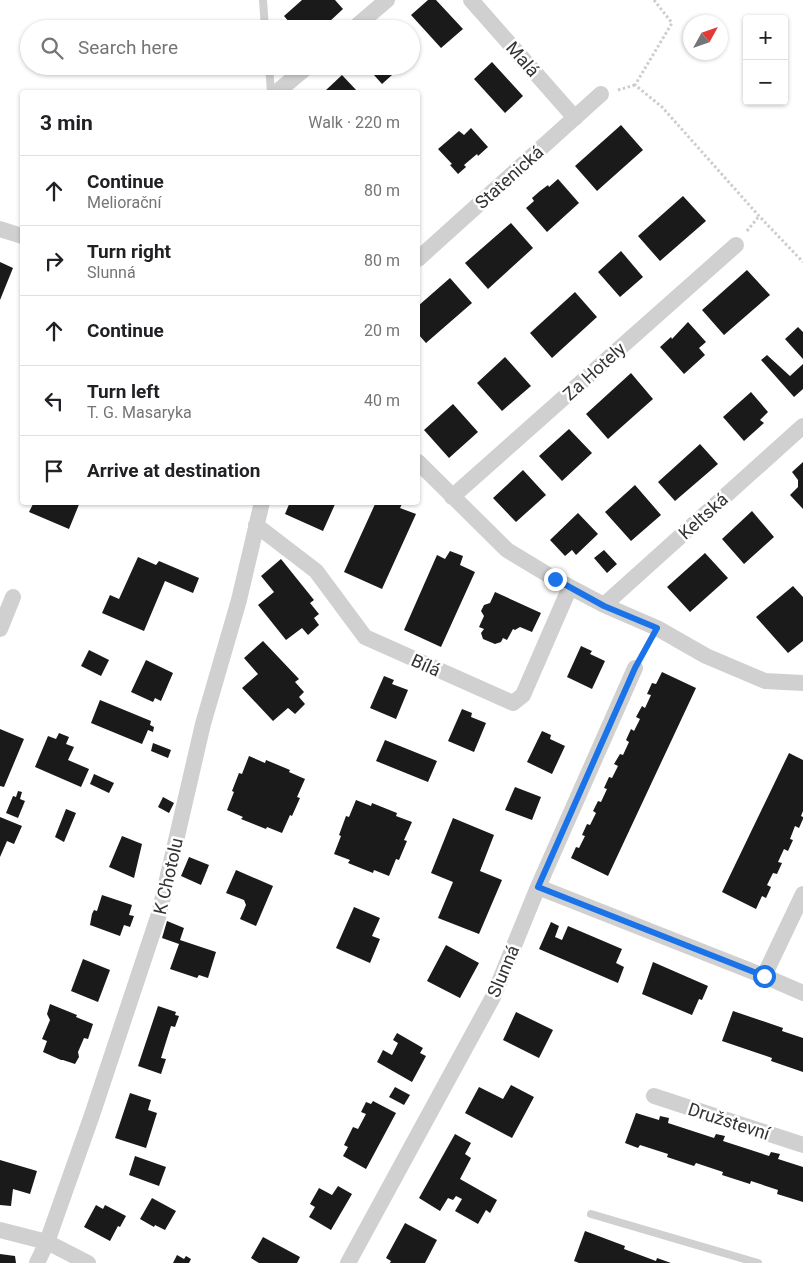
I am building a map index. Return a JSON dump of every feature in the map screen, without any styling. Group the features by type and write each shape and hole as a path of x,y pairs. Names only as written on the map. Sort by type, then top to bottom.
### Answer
{"street":[{"path":"363,20 386,0"},
{"name":"Malá","path":"471,0 575,118"},
{"path":"279,90 297,75"},
{"name":"Statenická","path":"420,257 601,94"},
{"path":"0,229 20,235"},
{"name":"Za Hotely","path":"452,497 736,245"},
{"name":"Keltská","path":"604,606 803,426"},
{"path":"420,464 507,550 570,587 604,606 657,628 706,656 765,681 803,683"},
{"name":"K Chotolu","path":"37,1263 47,1242 92,1115 160,914 203,724 239,600 261,505"},
{"name":"Bílá","path":"256,525 316,571 365,638 513,703 523,695 570,587"},
{"path":"0,629 13,597"},
{"name":"Slunná","path":"348,1263 493,997 538,887 635,668"},
{"path":"538,887 803,993"},
{"path":"764,976 803,894"},
{"name":"Družstevní","path":"654,1096 803,1145"},
{"path":"0,1230 47,1242 88,1263"}],"lane":[{"path":"263,0 264,20"},
{"path":"270,75 271,90"},
{"path":"591,1214 758,1263"}],"path":[{"path":"654,0 672,23 634,86 662,106 803,262"}],"building":[{"path":"302,0 335,0 343,9 331,20 287,20 284,16"},
{"path":"428,0 436,0 463,29 441,48 420,25 420,20 416,20 411,15"},
{"path":"492,62 523,96 505,113 474,79"},
{"path":"342,75 356,90 326,90"},
{"path":"374,75 392,75 382,84"},
{"path":"621,125 643,150 597,191 575,166"},
{"path":"471,128 488,147 464,165 466,167 458,174 450,165 452,164 438,149 459,131 464,135"},
{"path":"558,179 579,203 547,232 526,208 534,201 532,198"},
{"path":"683,196 706,221 660,261 638,236"},
{"path":"511,223 533,248 488,289 465,263"},
{"path":"621,251 643,277 620,297 598,272"},
{"path":"0,262 13,268 0,300"},
{"path":"747,270 770,295 724,335 702,310"},
{"path":"450,278 472,303 426,343 420,336 420,304"},
{"path":"575,292 597,317 552,358 530,333"},
{"path":"688,322 706,342 699,348 705,355 684,374 660,347 671,337 672,339"},
{"path":"798,327 803,332 803,359 785,339"},
{"path":"767,355 790,376 803,364 803,389 794,397 761,360"},
{"path":"505,357 531,386 502,411 477,383"},
{"path":"631,373 653,399 608,439 586,414"},
{"path":"751,392 768,412 760,420 764,423 744,441 723,417"},
{"path":"453,404 478,432 449,458 424,430"},
{"path":"569,429 592,453 562,481 539,456"},
{"path":"700,444 718,464 675,501 658,482"},
{"path":"803,462 803,509 790,495 798,487 798,480 792,472"},
{"path":"523,470 546,495 516,522 493,498"},
{"path":"635,485 661,515 631,541 605,512"},
{"path":"32,505 79,505 69,529 29,512"},
{"path":"289,505 335,505 323,531 285,514"},
{"path":"375,505 402,505 400,508 416,514 382,589 344,572"},
{"path":"752,511 774,537 744,564 722,539"},
{"path":"578,513 598,534 576,555 572,550 565,556 550,540"},
{"path":"604,550 617,564 607,573 594,558"},
{"path":"450,551 463,556 460,565 475,572 441,647 404,630 437,555 445,559"},
{"path":"705,553 728,578 690,612 667,587"},
{"path":"138,557 156,565 159,561 199,578 193,593 165,581 144,631 102,613 110,595 119,599"},
{"path":"281,559 314,600 310,603 319,614 314,618 319,625 308,635 302,628 286,640 258,605 274,592 261,576"},
{"path":"793,586 803,597 803,641 788,653 756,617"},
{"path":"495,592 541,613 532,632 520,627 515,630 513,629 507,640 503,638 501,642 495,644 483,639 481,633 484,629 479,627 484,616 481,611 484,605 490,603"},
{"path":"263,641 299,679 295,682 304,692 299,697 305,704 295,714 288,708 273,721 242,688 258,674 244,658"},
{"path":"581,646 592,651 590,654 605,661 592,689 567,677"},
{"path":"89,650 109,660 101,676 81,666"},
{"path":"146,660 173,673 161,701 155,698 153,702 131,692"},
{"path":"662,672 696,688 608,876 571,858 576,847 579,848 585,836 582,835 587,824 590,825 596,813 593,811 598,801 601,802 607,789 604,788 609,777 612,778 618,766 614,764 620,754 623,755 629,742 626,740 631,729 634,731 640,719 636,717 642,706 645,708 651,695 647,694 652,683 656,684"},
{"path":"384,676 394,680 392,684 408,690 396,719 370,708"},
{"path":"100,700 151,721 150,725 154,727 153,732 148,730 142,744 91,723"},
{"path":"462,709 472,713 471,717 486,723 474,752 448,741"},
{"path":"0,729 24,739 4,787 0,786"},
{"path":"542,731 551,735 550,739 565,746 552,774 527,762"},
{"path":"59,733 69,737 66,744 74,747 68,760 89,769 81,787 35,767 48,736 56,739"},
{"path":"385,740 437,761 428,782 376,761"},
{"path":"153,743 171,750 168,758 151,751"},
{"path":"789,753 803,760 803,811 801,816 803,819 799,828 795,826 790,839 793,840 788,851 784,849 778,862 782,863 777,874 773,873 767,885 771,887 766,898 762,896 756,909 722,892"},
{"path":"249,756 265,763 266,760 290,770 289,772 305,779 297,797 300,798 282,833 241,819 243,817 227,810 239,773 242,774"},
{"path":"94,774 114,783 109,793 90,784"},
{"path":"515,787 541,797 532,820 505,810"},
{"path":"18,791 22,792 20,799 25,801 18,818 6,813 13,796 16,797"},
{"path":"163,797 174,803 169,813 158,807"},
{"path":"356,800 371,806 372,803 397,813 396,816 412,822 404,840 407,841 399,860 396,859 389,876 374,870 373,873 348,863 350,860 334,854 346,816 349,817"},
{"path":"66,809 76,813 64,842 55,837"},
{"path":"0,817 22,826 14,844 7,841 0,857"},
{"path":"453,818 494,835 480,871 502,880 479,934 438,918 453,882 431,873"},
{"path":"122,836 142,844 134,878 109,867"},
{"path":"189,857 209,865 201,885 181,876"},
{"path":"236,870 273,886 256,926 240,919 246,905 244,900 226,893"},
{"path":"102,895 132,905 129,915 134,916 130,927 124,925 120,936 90,925 92,914 94,910 97,911"},
{"path":"354,907 380,918 372,936 380,939 370,963 336,948"},
{"path":"167,921 184,928 180,940 216,952 208,978 199,975 197,978 170,969 179,944 162,938"},
{"path":"551,922 559,926 555,937 562,940 568,926 622,949 616,963 624,967 618,983 539,949"},
{"path":"446,945 479,963 460,998 427,981"},
{"path":"83,959 110,970 98,1002 71,991"},
{"path":"653,962 708,986 702,1000 699,999 692,1015 642,994"},
{"path":"50,1004 93,1024 88,1039 84,1038 75,1064 43,1052 47,1041 42,1039 50,1020 47,1014"},
{"path":"158,1006 176,1012 175,1015 179,1016 175,1027 171,1026 165,1045 161,1058 166,1059 161,1074 138,1066"},
{"path":"733,1011 783,1028 782,1031 803,1038 803,1072 771,1061 772,1058 722,1041"},
{"path":"516,1012 553,1030 539,1058 503,1040"},
{"path":"397,1033 423,1048 420,1053 426,1056 412,1082 377,1062 383,1050 392,1055 398,1043 393,1040"},
{"path":"511,1085 534,1097 512,1138 465,1113 479,1087 503,1099"},
{"path":"395,1087 410,1095 404,1105 389,1097"},
{"path":"130,1093 151,1100 148,1110 157,1113 146,1148 115,1138"},
{"path":"373,1101 396,1113 366,1169 343,1156 348,1147 344,1145 353,1127 358,1129 366,1114 361,1112 366,1102 371,1104"},
{"path":"636,1113 659,1120 660,1116 669,1118 668,1123 714,1138 716,1134 725,1136 723,1141 769,1156 771,1152 780,1154 778,1159 803,1167 803,1202 777,1194 778,1190 751,1181 750,1184 722,1175 723,1172 696,1163 694,1166 667,1157 668,1154 640,1145 638,1148 625,1143"},
{"path":"455,1134 471,1143 465,1154 471,1158 460,1179 497,1200 490,1213 486,1210 478,1224 455,1211 462,1199 456,1196 453,1200 448,1198 440,1211 419,1198"},
{"path":"135,1156 166,1167 159,1186 129,1175"},
{"path":"0,1160 37,1171 30,1194 13,1189 11,1206 0,1205"},
{"path":"338,1186 352,1194 331,1230 309,1217 315,1207 310,1204 319,1188 332,1195"},
{"path":"152,1198 176,1211 165,1230 155,1225 154,1227 140,1219"},
{"path":"96,1205 103,1209 105,1205 126,1216 110,1241 84,1227"},
{"path":"405,1223 437,1240 425,1263 390,1263 391,1261 386,1258"},
{"path":"585,1231 625,1246 624,1249 656,1261 657,1258 671,1263 579,1263 574,1261"},
{"path":"263,1237 300,1257 297,1263 259,1263 251,1258"},
{"path":"0,1254 15,1256 16,1263 0,1263"},
{"path":"177,1255 184,1259 186,1256 191,1259 189,1263 173,1263"}],"route":[{"path":"555,579 604,606 657,628 635,668 538,887 764,976"}]}
